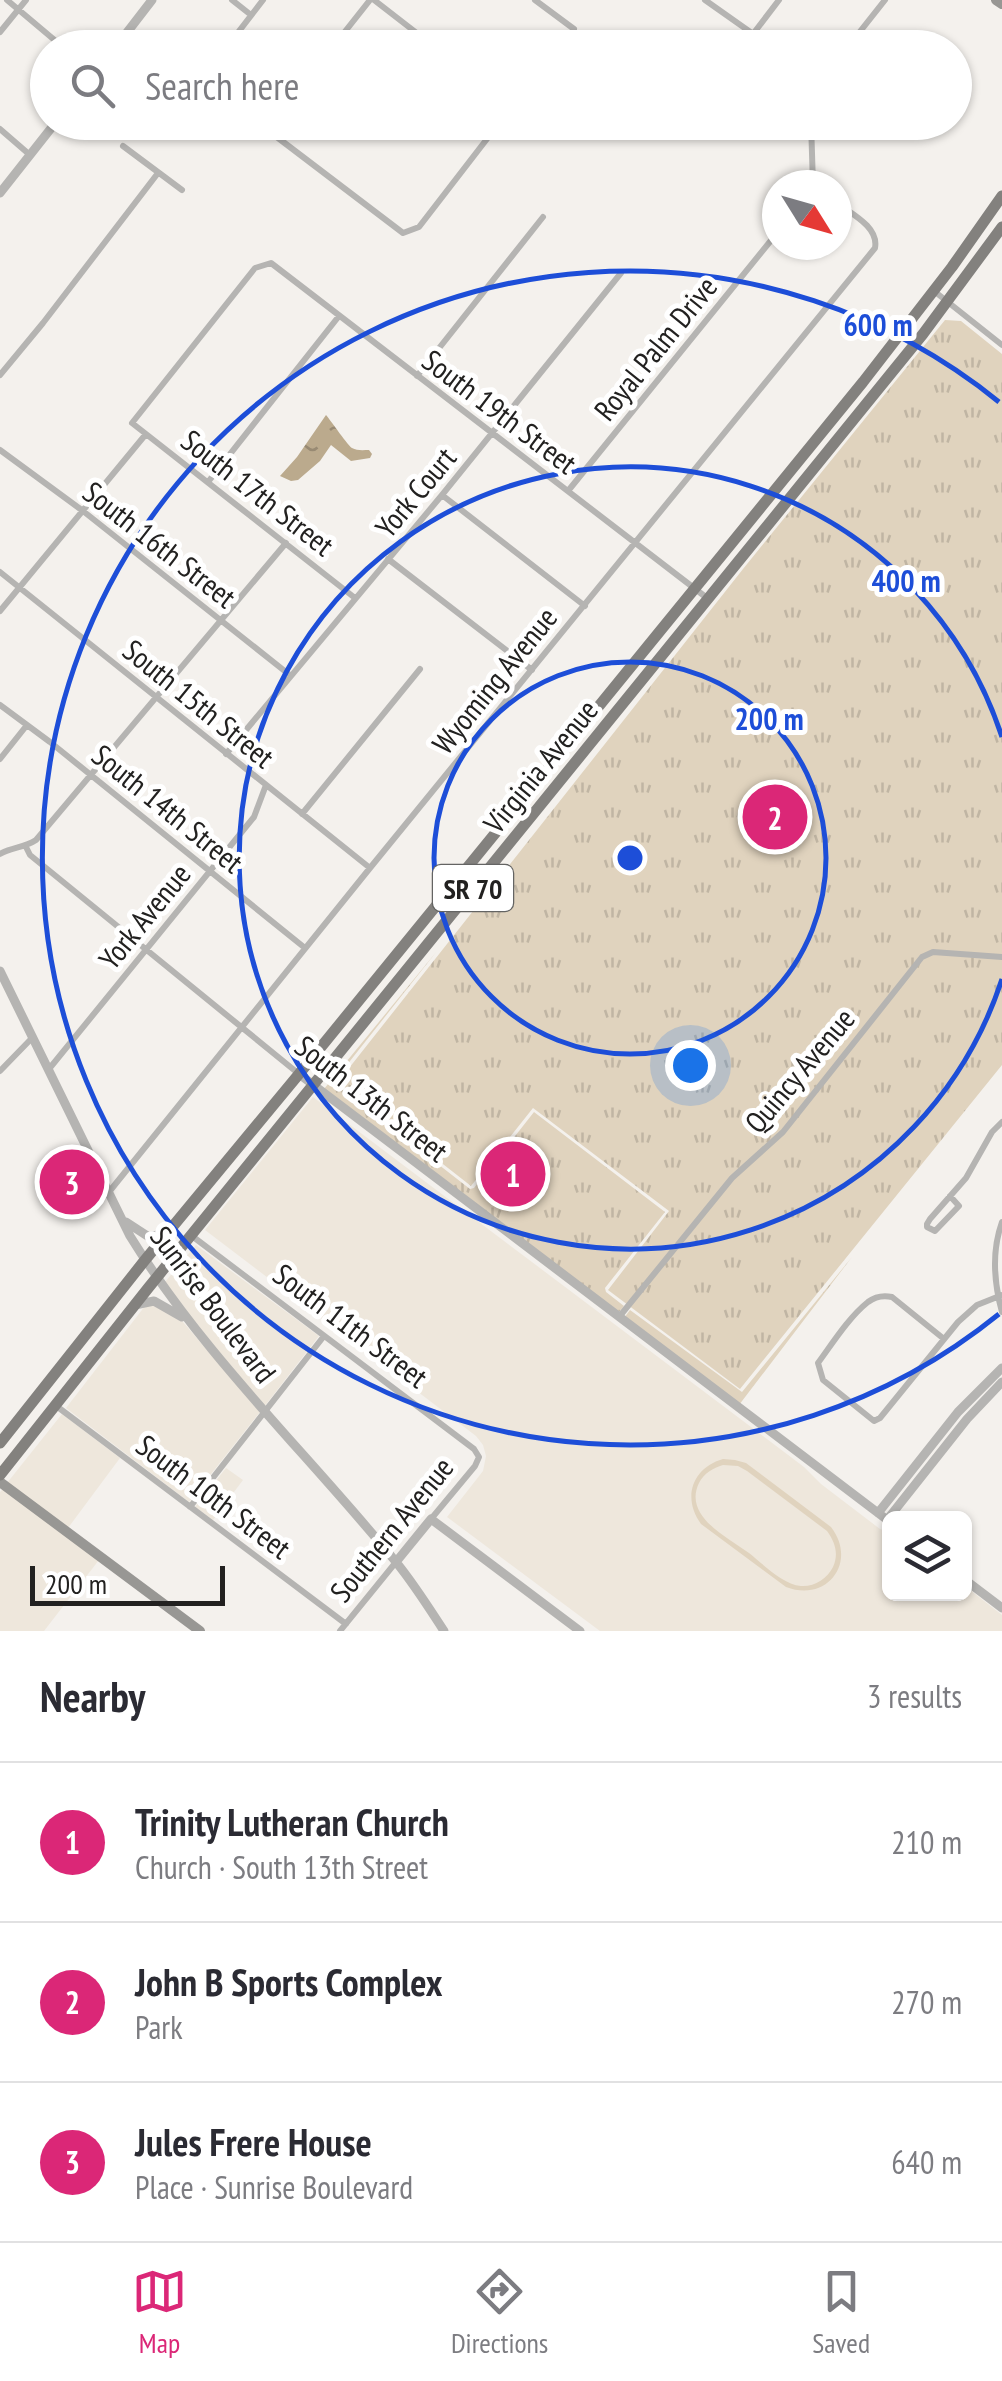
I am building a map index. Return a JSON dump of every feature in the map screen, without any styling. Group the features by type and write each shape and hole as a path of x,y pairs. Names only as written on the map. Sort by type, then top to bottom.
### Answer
{"main road":[{"name":"Virginia Avenue","path":"0,1443 863,382 1002,196"},
{"name":"Virginia Avenue","path":"0,1479 134,1305 948,302 1002,227"},
{"path":"811,472 810,459 863,382"},
{"path":"0,1479 200,1631"}],"street":[{"path":"7,0 43,30"},
{"path":"0,32 26,0"},
{"path":"128,30 152,0"},
{"path":"232,0 251,15"},
{"path":"240,30 263,0"},
{"path":"347,30 372,0 412,30"},
{"path":"535,0 574,29"},
{"path":"705,0 747,30"},
{"path":"756,30 779,0"},
{"path":"861,30 885,0"},
{"path":"0,130 30,154"},
{"path":"0,193 41,140"},
{"path":"286,140 402,233 419,227 486,140"},
{"path":"812,140 813,170"},
{"path":"122,146 182,190"},
{"path":"0,375 158,173"},
{"name":"Wyoming Avenue","path":"110,1192 876,248 872,230 852,214"},
{"path":"417,376 543,217"},
{"name":"Royal Palm Drive","path":"568,492 762,252"},
{"name":"South 19th Street","path":"132,423 254,268 271,262 708,599"},
{"name":"York Court","path":"226,754 621,274"},
{"path":"934,291 1002,345"},
{"path":"208,482 339,316"},
{"name":"South 17th Street","path":"132,423 356,598"},
{"path":"0,611 146,434"},
{"name":"South 16th Street","path":"0,450 83,510 291,676"},
{"path":"442,496 584,606"},
{"path":"0,854 36,840 286,543"},
{"path":"388,559 532,670"},
{"name":"South 15th Street","path":"0,572 370,868"},
{"path":"302,814 420,669"},
{"name":"South 14th Street","path":"0,706 92,775 305,948"},
{"path":"0,759 26,725"},
{"name":"York Avenue","path":"49,1069 254,816 266,786"},
{"name":"South 13th Street","path":"26,847 30,855 313,1085 882,1516"},
{"path":"464,871 478,882"},
{"name":"Quincy Avenue","path":"618,1318 732,1178 783,1132 922,957 933,952 1002,957"},
{"name":"Sunrise Boulevard","path":"0,970 145,1260 186,1319 396,1562 444,1631"},
{"path":"0,1071 33,1037"},
{"path":"950,1196 959,1206 940,1228 930,1230 930,1219 950,1196 966,1178 992,1132 1002,1122"},
{"path":"122,1219 149,1236 168,1232"},
{"path":"1002,1222 994,1253 1002,1312"},
{"name":"South 11th Street","path":"191,1235 474,1449 479,1457"},
{"path":"944,1339 885,1295 868,1301 818,1363 819,1372 823,1380 874,1422 880,1418 958,1322 976,1305 1000,1296"},
{"path":"134,1305 154,1301 186,1319"},
{"path":"190,1507 324,1336"},
{"path":"878,1513 1002,1368"},
{"path":"896,1511 963,1416 1002,1382"},
{"name":"South 10th Street","path":"55,1404 343,1627"},
{"name":"Southern Avenue","path":"343,1627 479,1457"},
{"path":"914,1468 923,1476"},
{"path":"431,1520 580,1631"},
{"path":"972,1585 1002,1608"}],"shaded area":[{"path":"313,1097 882,1530 882,1601 972,1601 972,1591 1002,1615 1002,1631 600,1631 447,1517 483,1471 486,1456 476,1436 205,1230"},
{"path":"196,1245 319,1336 264,1407 190,1319 165,1282"},
{"path":"154,1305 183,1322 260,1412 189,1502 66,1408 145,1306"},
{"path":"62,1414 120,1458 68,1528 7,1483"},
{"path":"226,1468 243,1480 213,1520 195,1507"},
{"path":"3,1489 99,1560 44,1631 0,1631"}],"green space":[{"path":"945,320 961,321 1002,354 1002,1065 740,1389 608,1290 669,1211 533,1108 471,1186 338,1082"},
{"path":"437,951 335,1084 470,1189 534,1112 665,1212 605,1288 624,1306 618,1313 324,1089"},
{"path":"852,1257 739,1405 624,1318 630,1310 742,1392"},
{"path":"723,1459 746,1463 831,1527 841,1553 834,1576 814,1589 786,1587 701,1524 691,1494 697,1477","holes":["719,1466 738,1466 827,1531 836,1557 824,1579 806,1586 787,1582 719,1533 702,1515 696,1495 701,1479"]}],"water":[{"path":"326,415 350,447 369,450 370,458 351,461 331,445 298,480 280,476 297,457"}],"place":[{"name":"John B Sports Complex","path":"775,817"},
{"name":"Trinity Lutheran Church","path":"513,1174"},
{"name":"Jules Frere House","path":"72,1182"}]}
